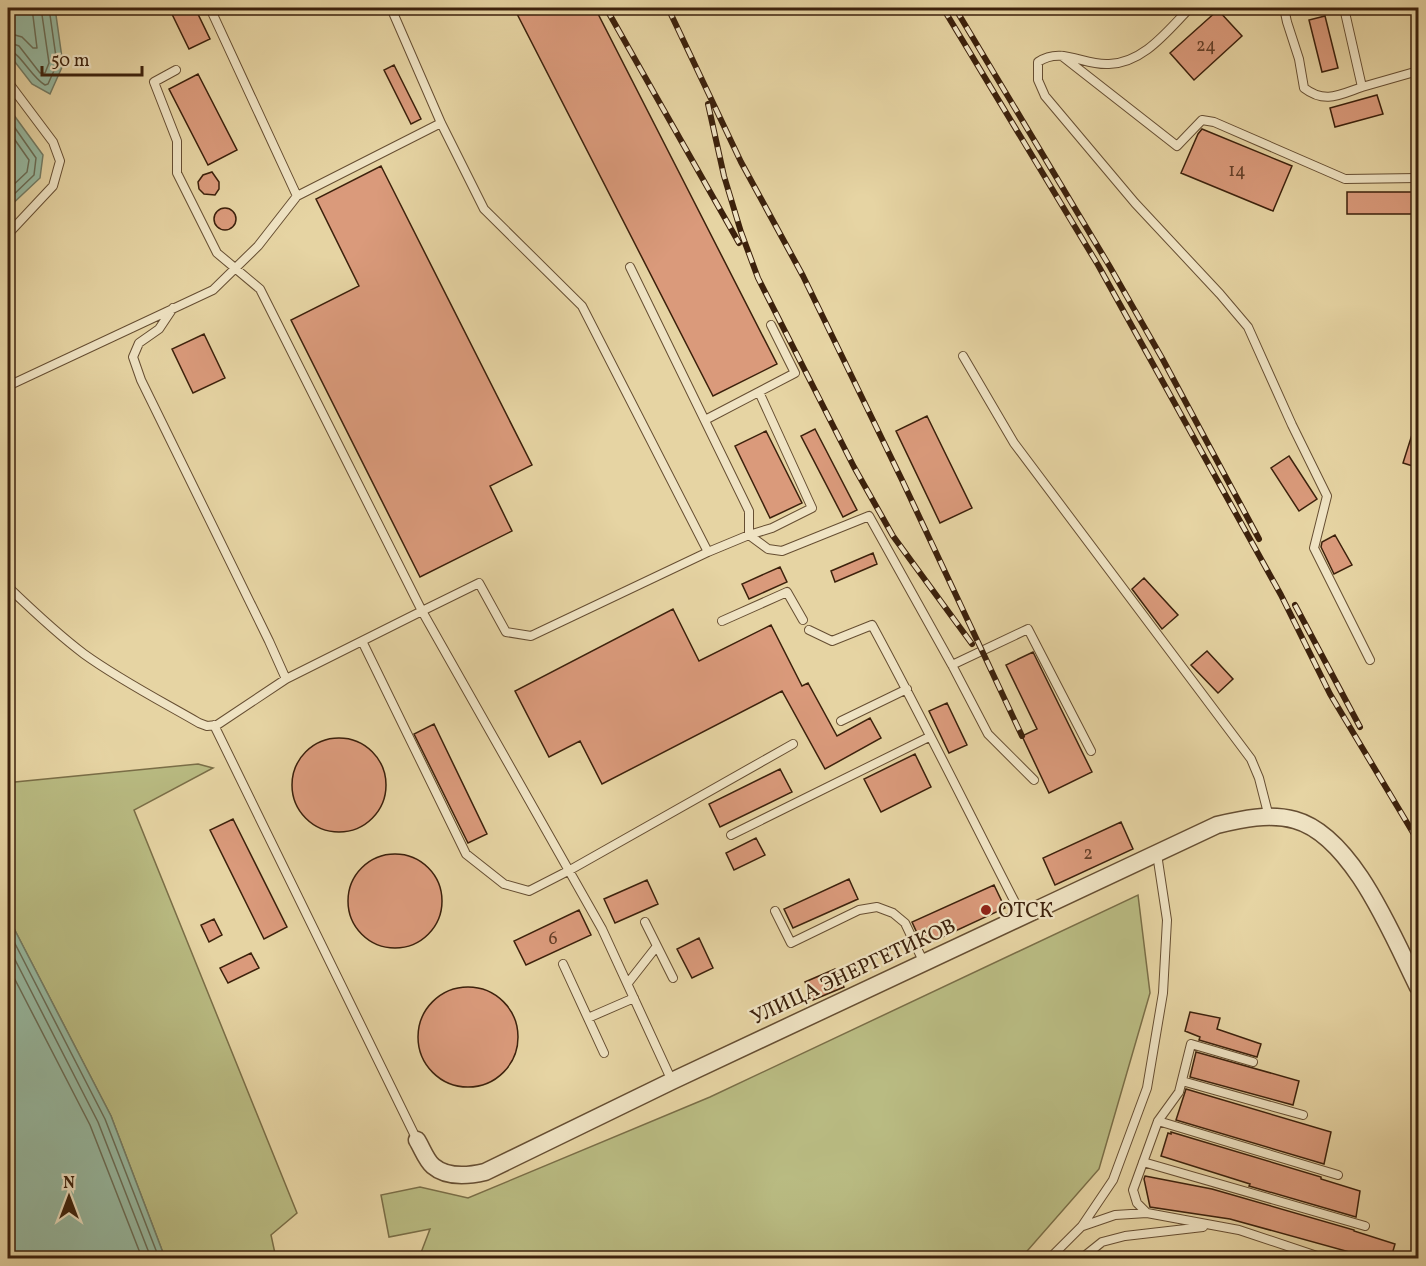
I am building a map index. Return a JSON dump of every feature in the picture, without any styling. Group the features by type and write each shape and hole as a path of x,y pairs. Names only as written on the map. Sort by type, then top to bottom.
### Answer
{"street":[{"name":"УЛИЦА ЭНЕРГЕТИКОВ","path":"417,1140 431,1165 442,1172 470,1175 485,1172 672,1081 1217,825 1246,818 1294,819 1310,826 1336,847 1369,888 1419,987"}],"lane":[{"path":"210,8 297,196"},
{"path":"391,8 441,123 484,209 582,306 708,552"},
{"path":"1190,8 1151,47 1132,58 1108,65 1060,55 1047,56 1038,62 1038,80 1045,96 1134,203 1248,327 1327,496 1314,548 1370,660"},
{"path":"1284,8 1299,59 1304,88 1315,96 1332,98 1419,71"},
{"path":"1344,8 1362,87"},
{"path":"1060,55 1178,146 1202,120 1214,122 1345,179 1419,178"},
{"path":"176,70 154,82 177,141 177,173 217,253 260,289 422,611 602,929 672,1081"},
{"path":"8,82 53,142 60,161 53,186 8,234"},
{"path":"8,386 213,290 258,246 297,196 441,123"},
{"path":"630,267 749,511 749,534"},
{"path":"174,308 159,329 139,343 133,357 141,380 270,641 286,679"},
{"path":"705,420 795,373 771,325"},
{"path":"963,356 1014,443 1251,759 1259,778 1269,817"},
{"path":"8,587 37,615 85,654 199,723 207,726 214,725 241,711 286,679 479,583 507,632 531,636 708,552 749,534 772,528 812,508 759,392"},
{"path":"749,534 768,549 782,551 868,516 988,734 1034,780"},
{"path":"722,621 787,592 803,620"},
{"path":"809,630 832,641 872,625 1022,916"},
{"path":"952,665 1028,629 1091,750"},
{"path":"362,641 466,854 504,884 529,891 793,744"},
{"path":"841,721 907,689"},
{"path":"214,725 417,1140"},
{"path":"731,835 929,737"},
{"path":"1050,1258 1082,1226 1113,1180 1147,1088 1163,993 1167,920 1157,854"},
{"path":"775,911 791,943 859,910 877,907 894,913 904,923 924,963"},
{"path":"645,922 672,978"},
{"path":"628,983 657,946"},
{"path":"563,964 604,1053"},
{"path":"588,1018 634,998"},
{"path":"1148,1213 1137,1203 1133,1190 1158,1121 1179,1092 1191,1044 1253,1062"},
{"path":"1182,1081 1304,1115"},
{"path":"1158,1121 1338,1175"},
{"path":"1143,1162 1365,1226"},
{"path":"1082,1226 1115,1215 1148,1213 1239,1230 1323,1258"},
{"path":"1082,1258 1102,1242 1125,1236 1212,1225"}],"shaded area":[{"path":"198,764 213,768 134,810 297,1213 271,1235 276,1258 165,1258 111,1116 8,917 8,790 15,782"},
{"path":"1138,895 1150,993 1099,1169 1021,1258 419,1258 430,1229 389,1237 381,1195 420,1187 468,1198 710,1097"}],"water":[{"path":"8,8 55,8 63,65 50,94 32,84 8,53"},
{"path":"8,107 43,155 40,178 8,208"},
{"path":"8,917 111,1116 165,1258 8,1258"}],"building":[{"path":"169,8 195,8 210,39 189,49"},
{"path":"514,8 595,8 777,364 713,396"},
{"path":"1218,10 1242,36 1194,80 1170,53"},
{"path":"1325,16 1338,68 1322,72 1309,20"},
{"path":"394,65 421,119 411,124 384,70"},
{"path":"198,74 237,150 208,165 169,89"},
{"path":"1377,95 1383,114 1335,127 1330,108"},
{"path":"1202,129 1292,166 1273,211 1181,173"},
{"path":"381,166 532,465 490,486 512,531 420,577 291,320 359,286 316,199"},
{"path":"212,172 219,182 219,189 215,195 204,194 199,189 198,182 203,175"},
{"path":"1347,192 1419,192 1419,214 1347,214"},
{"path":"225,208 233,211 236,219 233,227 225,230 217,227 214,219 217,211"},
{"path":"204,334 225,378 193,393 172,349"},
{"path":"927,416 972,508 940,523 896,431"},
{"path":"1416,422 1419,423 1419,468 1403,463"},
{"path":"815,429 857,510 843,517 801,436"},
{"path":"766,431 802,503 770,518 735,446"},
{"path":"1289,456 1317,499 1299,511 1271,468"},
{"path":"1335,535 1352,565 1334,574 1321,547 1322,542"},
{"path":"873,553 877,564 835,582 831,571"},
{"path":"780,567 787,582 749,599 742,584"},
{"path":"1144,578 1178,615 1162,629 1132,589"},
{"path":"673,609 699,661 771,625 802,686 808,683 837,736 870,718 881,738 825,769 782,691 602,784 580,741 549,757 515,691"},
{"path":"1207,651 1233,679 1218,693 1191,665"},
{"path":"1033,652 1092,772 1049,793 1022,736 1037,729 1006,665"},
{"path":"947,703 967,745 949,753 929,711"},
{"path":"434,724 487,834 468,843 414,734"},
{"path":"339,738 357,741 372,752 383,767 386,785 383,803 372,818 357,829 339,832 321,829 306,818 295,803 292,785 295,767 306,752 321,741"},
{"path":"915,754 931,787 881,812 864,779"},
{"path":"780,769 792,792 720,827 709,804"},
{"path":"233,819 287,927 264,939 210,830"},
{"path":"1121,822 1133,849 1055,885 1043,858"},
{"path":"756,838 765,855 734,870 726,853"},
{"path":"395,854 413,858 428,868 438,883 442,901 438,919 428,934 413,944 395,948 377,944 362,934 352,919 348,901 352,883 362,868 377,858"},
{"path":"849,879 858,899 793,928 784,909"},
{"path":"647,880 658,904 615,923 604,899"},
{"path":"994,885 1005,908 923,946 912,922"},
{"path":"579,910 591,935 526,965 514,941"},
{"path":"214,919 222,935 209,942 201,925"},
{"path":"699,938 713,968 692,978 677,949"},
{"path":"251,953 259,968 228,983 220,968"},
{"path":"835,969 844,987 813,1000 805,982"},
{"path":"468,987 487,990 504,1001 515,1018 518,1037 515,1056 504,1073 487,1084 468,1087 449,1084 432,1073 421,1056 418,1037 421,1018 432,1001 449,990"},
{"path":"1190,1012 1220,1018 1217,1029 1261,1044 1257,1057 1199,1040 1200,1037 1185,1031"},
{"path":"1196,1052 1299,1081 1293,1105 1190,1077"},
{"path":"1186,1089 1331,1132 1324,1164 1176,1120"},
{"path":"1171,1132 1360,1191 1356,1217 1249,1186 1250,1184 1161,1156 1168,1133 1171,1134"},
{"path":"1145,1176 1212,1189 1354,1230 1395,1244 1391,1258 1371,1258 1230,1219 1150,1207"}],"railway":[{"path":"606,8 739,243"},
{"path":"668,8 741,162 803,276 1022,736"},
{"path":"943,8 1098,265 1281,595 1330,694 1418,841"},
{"path":"955,8 1110,267 1162,358 1259,539"},
{"path":"708,104 724,176 758,278 854,467 893,536 972,644"},
{"path":"1295,605 1360,727"}],"place":[{"name":"ОТСК","path":"986,910"}]}
